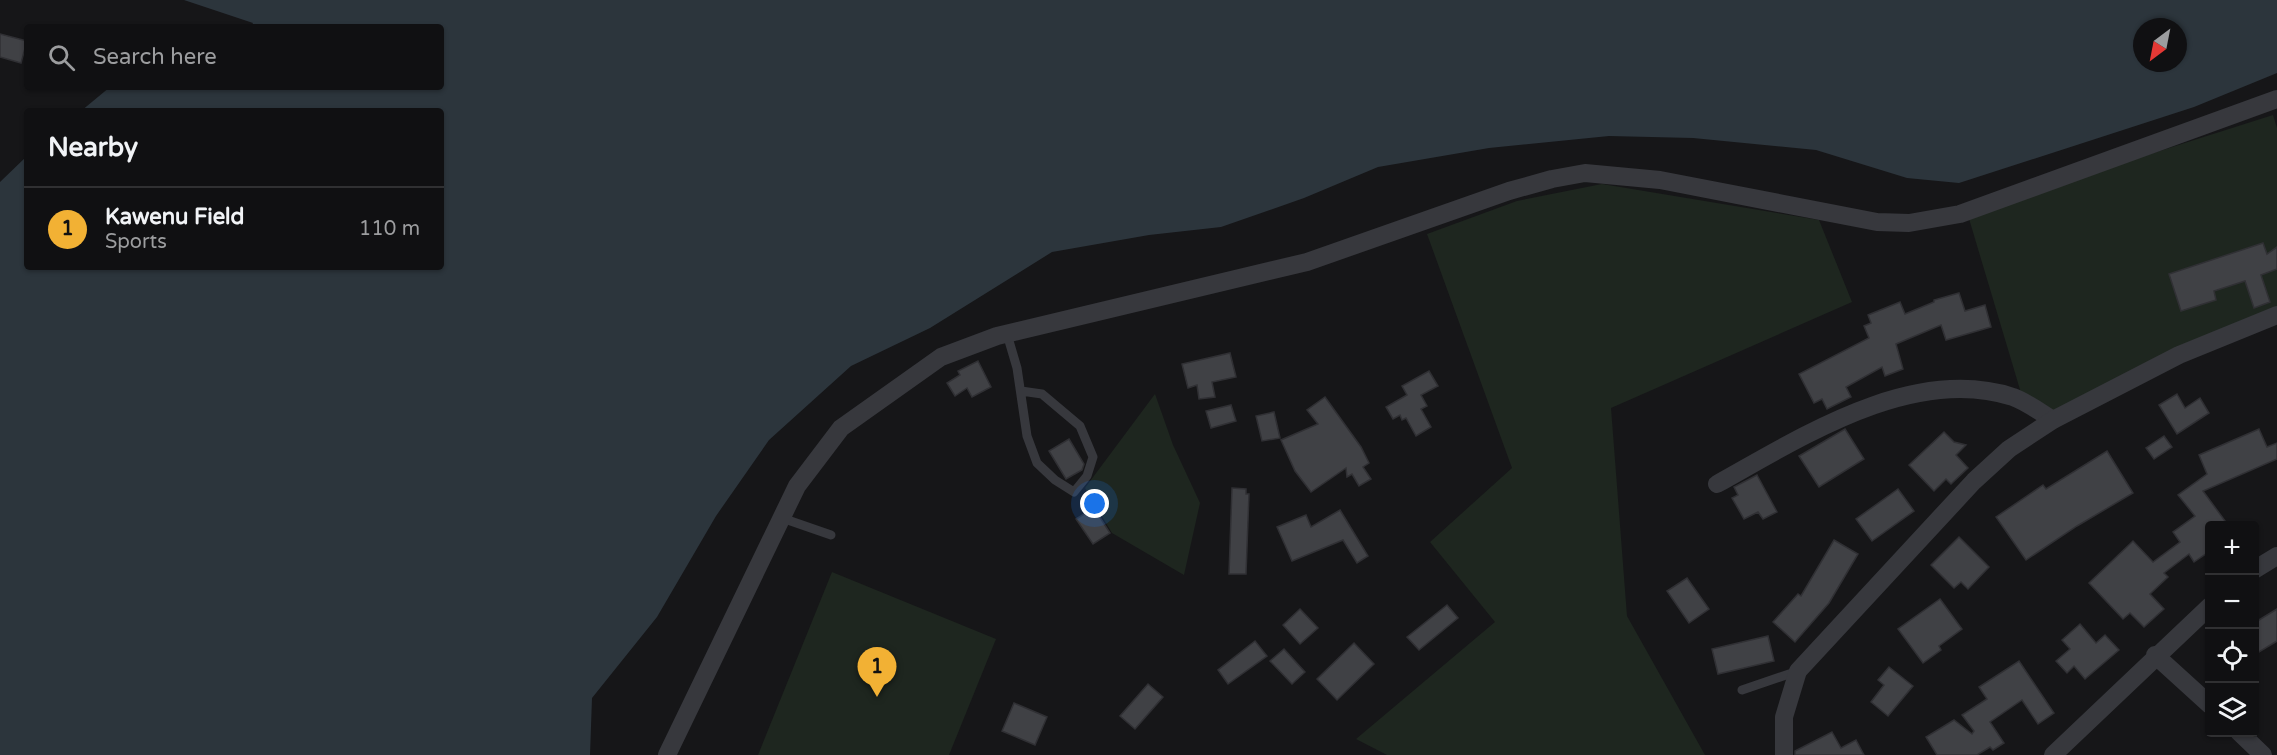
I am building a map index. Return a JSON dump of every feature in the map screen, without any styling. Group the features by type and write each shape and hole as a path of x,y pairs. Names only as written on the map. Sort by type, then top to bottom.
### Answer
{"street":[{"path":"667,755 779,517 796,486 841,428 941,357 1007,334 1307,262 1509,191 1552,179 1585,173 1660,180 1877,222 1936,220 2277,99"},
{"path":"1784,755 1785,710 1798,671 1974,481 2009,450 2053,420 2179,355 2277,315"},
{"path":"1717,484 1827,424 1881,403 1916,394 1947,391 1994,392 2028,404 2053,420"},
{"path":"2259,567 2277,556"},
{"path":"2053,755 2155,655 2205,610"},
{"path":"2155,655 2205,700"},
{"path":"2244,737 2263,755"}],"lane":[{"path":"1007,334 1021,391 1027,436 1038,463 1055,480 1074,492 1088,476 1093,457 1080,426 1042,394 1021,391"},
{"path":"779,517 831,535"},
{"path":"1742,690 1798,671"}],"shaded area":[{"path":"184,0 2277,0 2277,73 2194,107 1959,183 1907,178 1816,150 1693,138 1609,136 1489,148 1378,167 1304,198 1221,227 1149,235 1052,252 930,328 851,366 769,440 716,516 657,617 592,698 590,755 0,755 0,182 24,159 24,270 444,270 444,108 85,108 106,90 444,90 444,24 252,24"},
{"path":"2273,115 2277,128 2277,315 2052,418 2024,403 1967,212"},
{"path":"1602,184 1819,220 1852,302 1611,408 1627,616 1705,755 1387,755 1356,739 1495,622 1430,542 1512,468 1427,234 1517,201"},
{"path":"1155,394 1173,445 1200,503 1184,575 1112,533 1085,488"},
{"path":"832,572 996,639 949,755 758,755"}],"building":[{"path":"0,34 24,40 21,63 0,57"},
{"path":"2263,243 2267,254 2277,247 2277,269 2261,275 2270,302 2254,308 2245,281 2214,291 2216,300 2181,311 2169,274"},
{"path":"1959,293 1965,311 1985,305 1991,327 1946,340 1941,325 1896,344 1903,369 1885,376 1882,367 1846,387 1851,397 1827,409 1822,399 1814,403 1799,374 1869,338 1864,326 1871,323 1868,315 1900,302 1905,314 1934,302 1934,300"},
{"path":"1230,353 1236,377 1212,382 1215,397 1199,399 1197,385 1188,388 1182,364"},
{"path":"978,361 991,387 972,397 967,388 955,396 947,383 960,375 958,371"},
{"path":"1429,371 1438,386 1421,395 1427,406 1421,409 1431,427 1416,436 1406,418 1402,420 1400,415 1393,419 1386,407 1407,395 1402,386"},
{"path":"2177,394 2185,408 2200,398 2209,413 2177,434 2159,405"},
{"path":"1325,397 1361,447 1369,463 1363,467 1371,479 1359,486 1352,474 1347,477 1346,468 1311,492 1295,471 1281,440 1318,424 1307,410"},
{"path":"1231,405 1236,421 1211,428 1206,411"},
{"path":"1274,412 1280,438 1262,441 1256,416"},
{"path":"1845,429 1864,459 1819,487 1799,456"},
{"path":"2259,429 2267,447 2277,443 2277,459 2203,491 2225,521 2205,521 2205,554 2194,562 2189,554 2164,573 2168,577 2150,594 2164,609 2144,627 2130,613 2123,619 2089,583 2133,541 2153,562 2180,542 2173,532 2195,516 2178,495 2207,474 2199,455"},
{"path":"1944,432 1954,442 1966,445 1956,455 1968,468 1951,484 1946,479 1934,491 1909,465"},
{"path":"2164,436 2172,447 2154,459 2146,448"},
{"path":"1069,439 1084,464 1082,470 1066,479 1049,451"},
{"path":"2107,451 2133,493 2026,560 1996,517 2043,485 2046,489"},
{"path":"1757,475 1777,512 1763,519 1758,512 1744,519 1732,498 1738,495 1734,487"},
{"path":"1232,488 1246,489 1246,494 1249,494 1246,574 1229,574"},
{"path":"1898,489 1914,511 1872,541 1856,519"},
{"path":"1094,508 1110,533 1093,544 1076,519"},
{"path":"1340,510 1368,556 1357,563 1343,540 1292,561 1277,527 1306,515 1311,527"},
{"path":"1959,537 1989,567 1968,589 1961,582 1954,588 1931,565"},
{"path":"1834,540 1858,554 1829,603 1795,642 1773,622 1798,594 1801,596"},
{"path":"1687,578 1709,609 1689,623 1667,591"},
{"path":"1940,599 1962,629 1939,646 1941,650 1923,663 1898,629"},
{"path":"1447,605 1458,618 1419,650 1407,637"},
{"path":"1300,609 1318,628 1300,644 1283,625"},
{"path":"2277,609 2277,641 2259,652 2259,629 2259,620"},
{"path":"2080,624 2096,643 2105,635 2119,650 2085,679 2074,666 2067,673 2056,661 2070,649 2062,640"},
{"path":"1768,636 1774,661 1718,674 1712,649"},
{"path":"1255,641 1267,656 1228,684 1218,670"},
{"path":"1354,643 1374,664 1337,700 1317,679"},
{"path":"1284,649 1305,672 1292,684 1270,661"},
{"path":"2019,661 2054,713 2038,724 2022,700 1990,722 2004,743 1993,750 1990,747 1977,755 1937,755 1926,737 1954,720 1972,734 1974,731 1962,715 1987,699 1979,687"},
{"path":"1889,667 1913,686 1888,716 1871,702 1884,685 1878,680"},
{"path":"1148,684 1163,697 1135,729 1120,716"},
{"path":"1014,703 1047,717 1035,745 1002,731"},
{"path":"1832,732 1841,748 1856,740 1864,755 1795,755 1795,751"}],"place":[{"name":"Kawenu Field","path":"877,697"}]}
